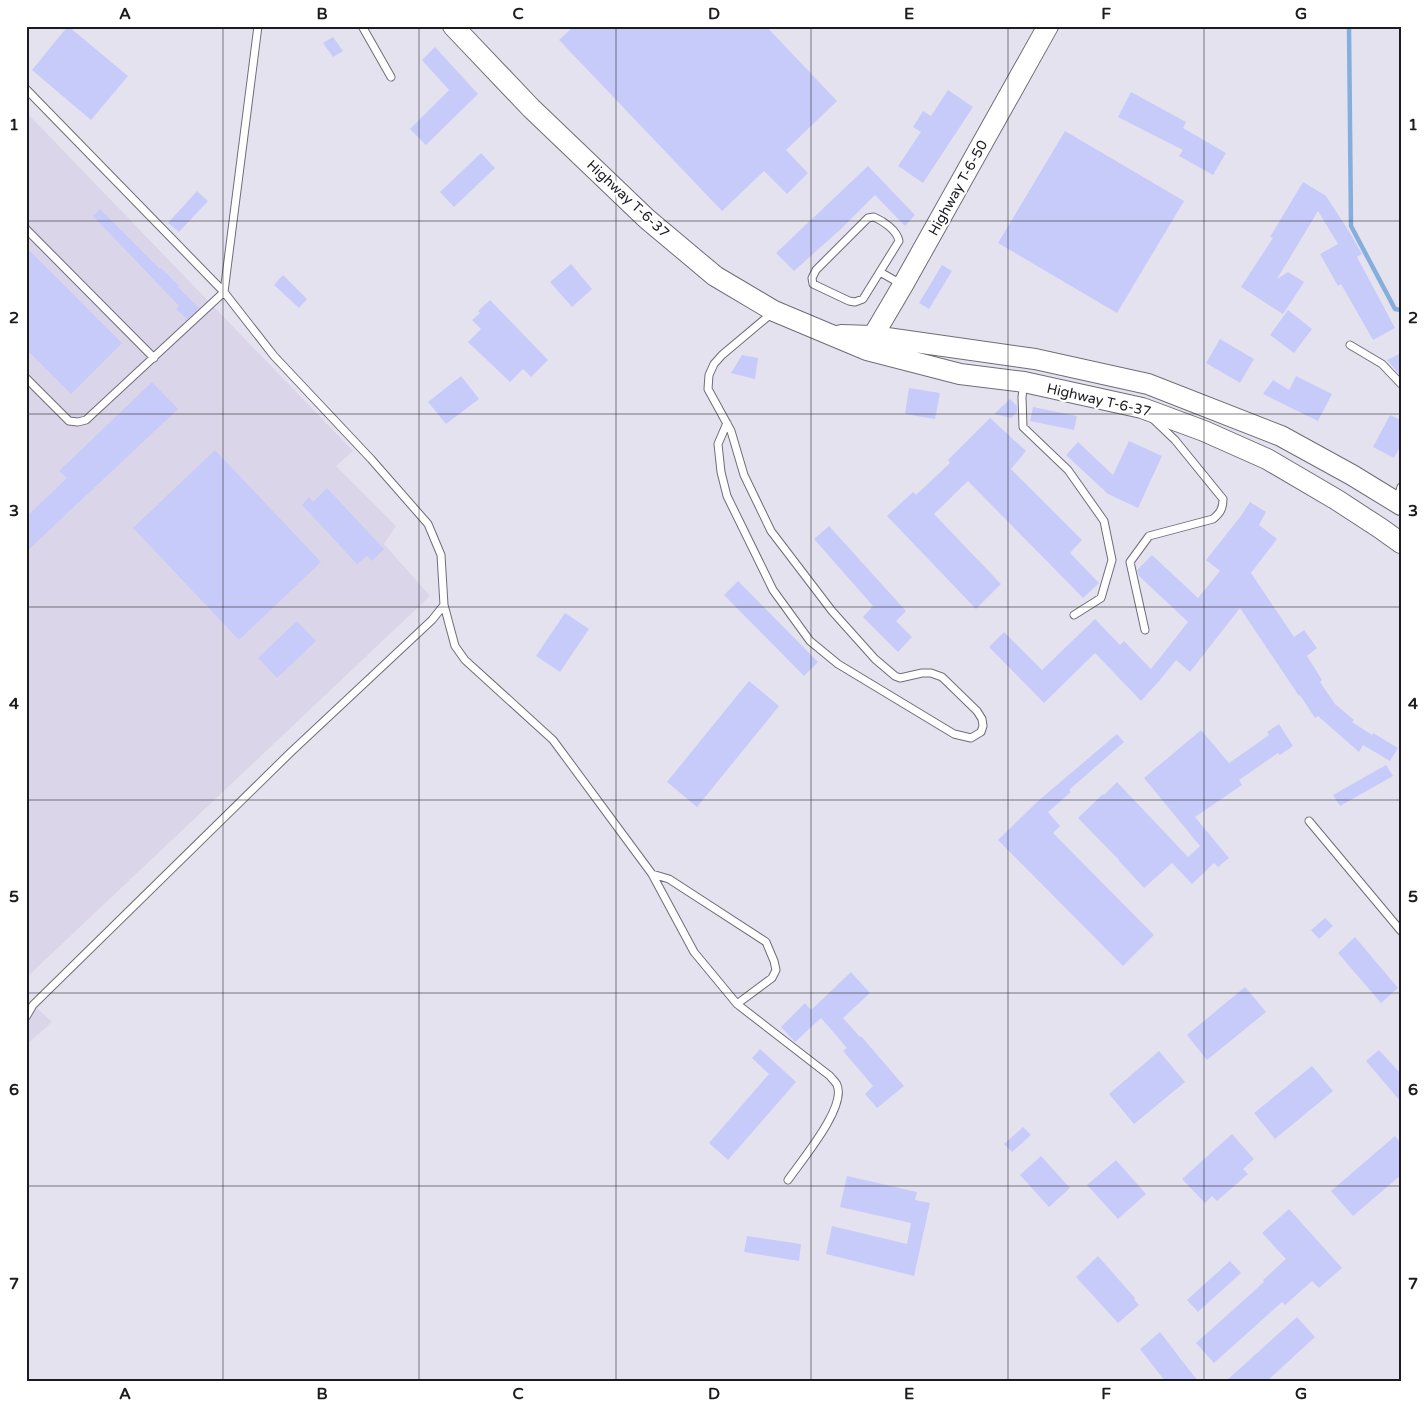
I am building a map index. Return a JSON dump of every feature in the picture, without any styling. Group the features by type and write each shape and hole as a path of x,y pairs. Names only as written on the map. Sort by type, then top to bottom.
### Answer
{"main road":[{"name":"Highway T-6-37","path":"453,26 531,108 647,219 715,276 774,311 831,335 870,343 1035,359 1148,384 1281,436 1352,475 1399,498"},
{"name":"Highway T-6-50","path":"870,343 1048,26"},
{"name":"Highway T-6-37","path":"870,343 960,374 1024,382 1142,408 1204,431 1267,459 1337,500 1401,543"},
{"path":"1142,408 1148,384"}],"lane":[{"path":"26,378 69,421 78,422 86,420 224,292 258,26"},
{"path":"362,26 391,76"},
{"path":"26,89 224,292 274,356 371,459 428,524 441,555 444,605 455,646 464,660 552,740 652,874 694,952 737,1004 830,1076 838,1086 837,1104 829,1123 788,1180"},
{"path":"874,217 882,221 898,235 896,246 880,272 862,299 856,302 849,301 813,284 812,278 816,270 868,218 874,217"},
{"path":"26,229 154,358"},
{"path":"880,272 903,286"},
{"path":"727,424 718,444 721,472 727,496 773,590 810,641 838,664 954,734 971,738 981,732 983,726 982,719 977,711 942,677 931,673 922,673 900,678 895,676 876,658 832,611 771,531 744,475 731,431 708,388 709,375 714,364 774,311"},
{"path":"1350,345 1382,364 1401,384"},
{"path":"1024,382 1022,397 1023,428 1068,470 1104,520 1112,560 1101,598 1074,615"},
{"path":"1142,408 1175,440 1223,499 1223,507 1213,519 1149,536 1130,562 1144,630"},
{"path":"26,1017 33,1005 291,752 432,620 444,605"},
{"path":"1309,821 1401,931"},
{"path":"652,874 669,879 766,942 776,970 772,978 737,1004"}],"shaded area":[{"path":"26,112 353,451 336,466 396,526 384,544 430,596 26,978"},
{"path":"26,998 52,1022 26,1045"}],"building":[{"path":"68,26 128,76 91,120 32,70"},
{"path":"574,26 766,26 837,101 786,150 808,173 787,194 764,171 722,211 559,40"},
{"path":"333,37 343,51 333,57 323,43"},
{"path":"435,47 478,94 426,145 410,129 449,90 422,60"},
{"path":"948,90 973,107 923,183 898,166 921,132 913,127 923,111 931,116"},
{"path":"1131,92 1186,122 1183,128 1226,153 1213,175 1179,156 1183,150 1118,117"},
{"path":"1065,131 1184,201 1117,313 998,243"},
{"path":"481,153 495,168 454,207 440,192"},
{"path":"868,166 915,215 905,226 875,195 794,271 776,253"},
{"path":"1303,182 1326,196 1350,233 1362,254 1357,257 1395,328 1373,340 1341,284 1338,286 1320,254 1338,244 1318,211 1277,279 1288,272 1304,282 1283,314 1241,287 1273,238 1270,237"},
{"path":"197,191 208,201 179,232 168,223"},
{"path":"100,209 199,308 187,319 176,309 179,306 93,216"},
{"path":"26,247 122,343 71,394 26,349"},
{"path":"571,264 592,289 572,307 550,282"},
{"path":"942,265 952,271 929,309 919,303"},
{"path":"283,275 307,299 299,308 274,285"},
{"path":"490,300 548,360 531,377 523,369 510,382 468,342 481,329 472,320 480,313 478,311"},
{"path":"1288,310 1312,329 1294,353 1270,335"},
{"path":"1220,339 1254,359 1240,383 1206,363"},
{"path":"1401,353 1401,376 1387,360"},
{"path":"742,355 758,358 755,379 731,373"},
{"path":"461,376 479,399 446,424 428,402"},
{"path":"1296,376 1332,394 1318,421 1263,394 1273,380 1289,390"},
{"path":"152,382 178,409 26,552 26,517 67,478 59,471"},
{"path":"909,388 940,393 935,419 905,414"},
{"path":"1010,399 1017,406 1017,412 1011,418 994,414"},
{"path":"1033,407 1077,416 1074,430 1030,421"},
{"path":"1390,415 1401,420 1401,445 1394,458 1373,447"},
{"path":"990,418 1026,451 1011,469 1082,540 1070,553 1099,583 1083,598 968,481 934,514 1001,584 976,609 887,516 913,492 916,495 950,463 948,460"},
{"path":"1129,441 1162,456 1138,508 1108,494 1066,455 1078,442 1113,475"},
{"path":"215,450 321,562 239,640 133,528"},
{"path":"327,488 384,549 372,561 367,556 357,564 302,505 309,497 313,502"},
{"path":"1250,502 1266,512 1259,525 1277,539 1251,573 1294,637 1304,630 1317,648 1307,656 1322,680 1320,682 1335,704 1354,720 1352,722 1398,748 1390,761 1363,745 1359,752 1318,716 1315,718 1240,608 1190,672 1176,660 1141,701 1095,653 1044,703 989,647 1004,632 1042,670 1095,619 1120,645 1124,641 1151,669 1188,622 1139,576 1137,570 1152,555 1198,598 1220,571 1206,560"},
{"path":"829,526 906,611 896,621 912,637 898,652 863,617 873,606 814,539"},
{"path":"738,581 818,662 804,676 724,595"},
{"path":"565,613 589,629 560,672 536,656"},
{"path":"297,621 316,641 277,678 258,658"},
{"path":"749,681 779,706 697,807 667,782"},
{"path":"1279,724 1293,746 1280,755 1278,753 1239,780 1242,785 1195,817 1229,858 1218,867 1214,863 1192,884 1172,863 1144,888 1078,818 1117,782 1188,857 1200,846 1144,778 1201,730 1229,763 1269,735 1267,732"},
{"path":"1117,734 1124,742 1069,790 1071,792 1048,812 1060,826 1053,833 1154,935 1123,966 998,840 1038,801"},
{"path":"1386,765 1393,776 1340,806 1333,795"},
{"path":"1325,918 1333,926 1319,939 1311,930"},
{"path":"1355,937 1398,988 1381,1003 1338,953"},
{"path":"851,972 870,993 843,1018 904,1086 877,1108 865,1094 873,1086 843,1051 847,1048 821,1018 795,1042 781,1027 805,1003 811,1010"},
{"path":"1245,987 1266,1012 1207,1060 1187,1035"},
{"path":"760,1049 796,1082 728,1160 709,1143 769,1074 752,1058"},
{"path":"1379,1050 1401,1074 1401,1102 1366,1061"},
{"path":"1159,1051 1185,1082 1134,1124 1109,1094"},
{"path":"1312,1066 1333,1091 1275,1139 1254,1113"},
{"path":"1023,1127 1031,1135 1012,1152 1004,1144"},
{"path":"1232,1134 1254,1159 1243,1169 1248,1174 1217,1201 1212,1196 1205,1203 1182,1179"},
{"path":"1395,1136 1401,1143 1401,1175 1353,1216 1331,1191"},
{"path":"1041,1156 1070,1188 1049,1207 1020,1175"},
{"path":"1116,1160 1146,1194 1118,1219 1087,1185"},
{"path":"847,1176 917,1192 915,1200 930,1203 914,1276 826,1254 832,1226 907,1244 911,1223 840,1207"},
{"path":"1289,1209 1342,1268 1319,1288 1312,1281 1285,1305 1282,1302 1214,1363 1196,1343 1264,1282 1263,1280 1286,1259 1262,1233"},
{"path":"747,1236 801,1244 799,1261 744,1252"},
{"path":"1098,1256 1139,1305 1118,1323 1076,1277"},
{"path":"1230,1261 1241,1273 1198,1312 1187,1300"},
{"path":"1297,1317 1315,1337 1267,1381 1226,1381"},
{"path":"1160,1332 1198,1381 1165,1381 1140,1349"}],"waterway":[{"path":"1349,26 1351,226 1395,309 1401,310"}]}
